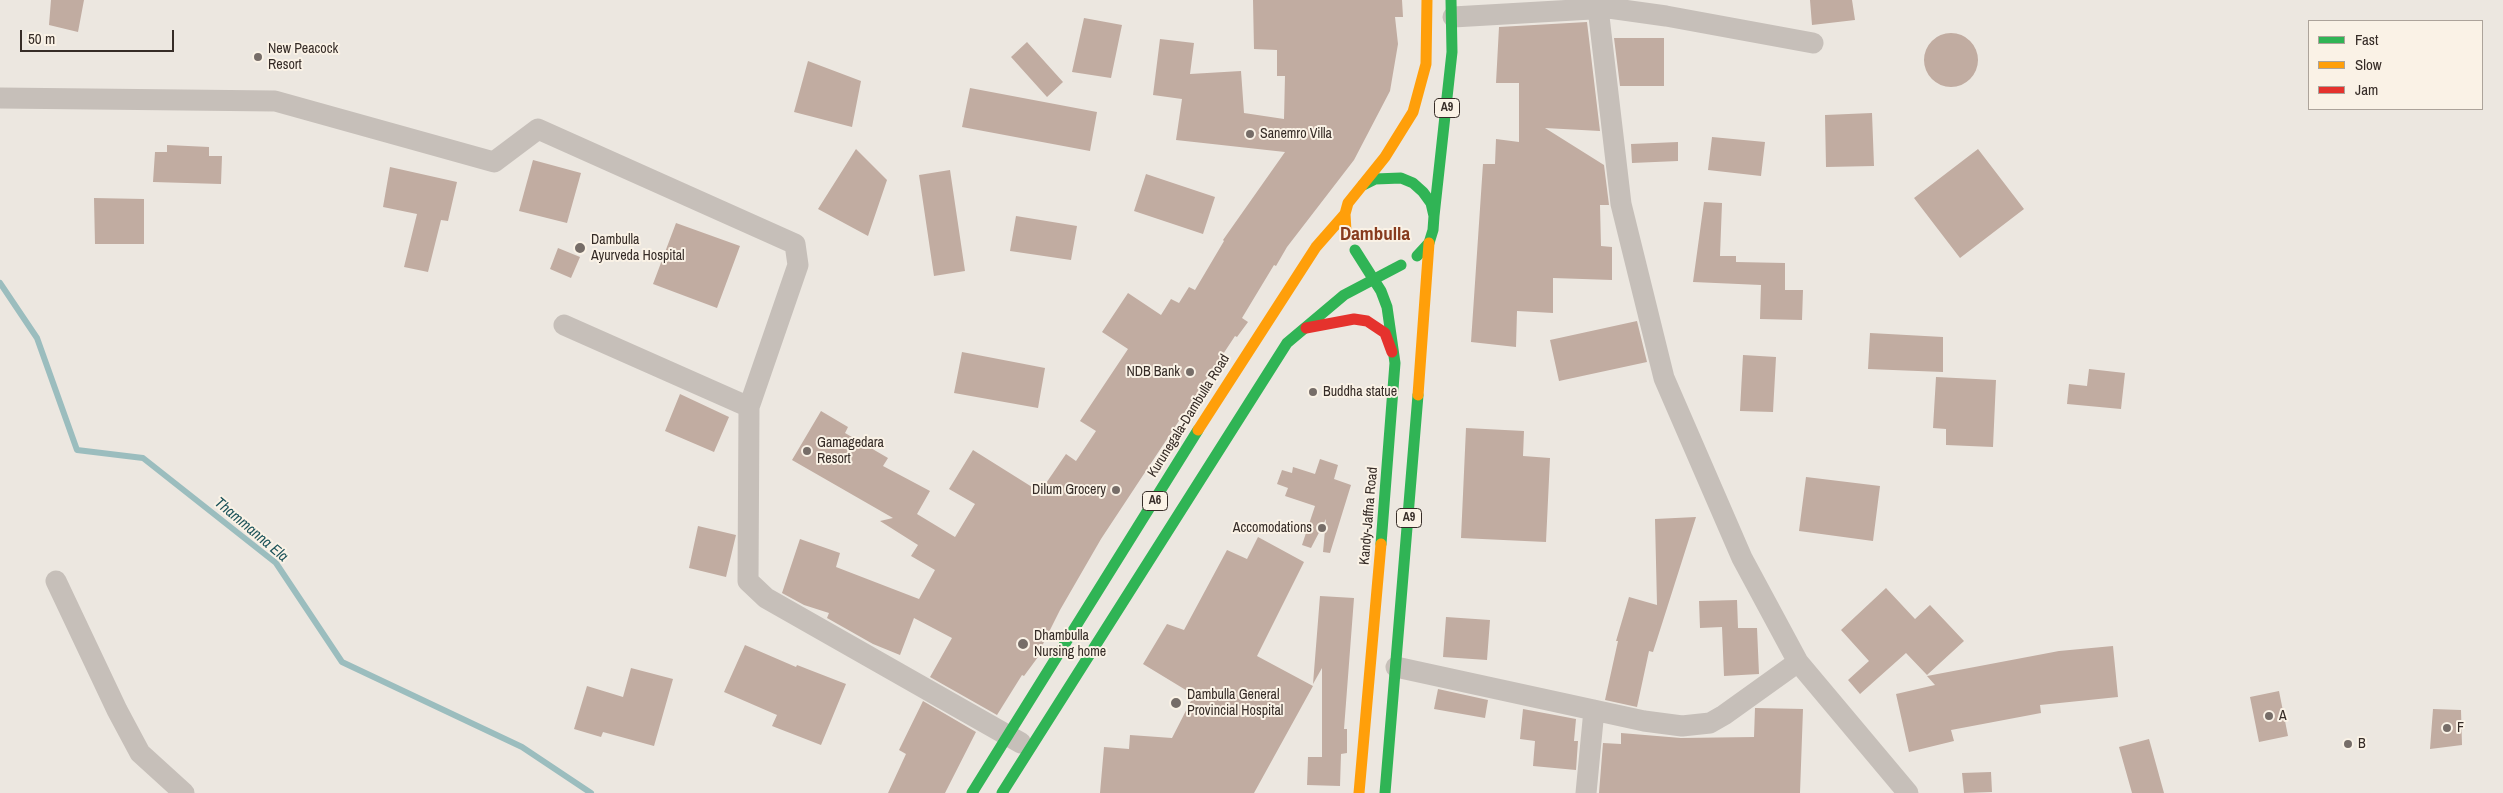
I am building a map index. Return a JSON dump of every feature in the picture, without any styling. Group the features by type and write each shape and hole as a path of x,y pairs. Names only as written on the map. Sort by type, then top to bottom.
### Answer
{"highway":[{"name":"A9","path":"1363,185 1385,157 1413,112 1426,64 1427,0"},
{"name":"A9","path":"1434,216 1446,121 1452,8"},
{"path":"1401,178 1424,192 1431,204 1434,216 1433,230 1429,243 1422,252 1401,265 1377,265 1365,259 1348,240 1344,227 1345,214 1351,198 1363,185 1375,179 1401,178"},
{"name":"Kurunegala-Dambulla Road","path":"1002,793 1030,748 1083,641 1249,348 1316,247 1345,214"},
{"name":"A9","path":"1385,793 1429,243"},
{"name":"Kandy-Jaffna Road","path":"1355,250 1373,278 1387,307 1395,363 1388,472 1360,793"},
{"name":"Kurunegala-Dambulla Road","path":"972,793 1007,735 1083,641 1287,343 1301,328 1344,295 1373,278 1401,265"},
{"path":"1301,328 1354,319 1367,321 1385,333 1395,363"}],"street":[{"path":"1452,8 1598,8 1666,16 1813,43"},
{"path":"1598,8 1621,204 1664,378 1742,558 1798,662 1908,793"},
{"path":"0,98 275,101 494,162 538,129 795,244 798,265 749,407 748,581 766,598 1030,748"},
{"path":"564,325 749,407"},
{"path":"56,581 117,710 140,753 184,793"},
{"path":"1396,667 1665,725 1696,726 1710,723 1734,709 1798,662"},
{"path":"1586,793 1594,710"}],"building":[{"path":"51,0 84,0 78,32 49,25"},
{"path":"1253,0 1402,0 1403,17 1395,17 1398,44 1390,91 1354,160 1287,247 1276,266 1274,265 1242,318 1248,322 1237,337 1235,336 1101,539 1060,610 1038,657 1024,676 1022,675 997,715 930,677 952,638 914,618 900,655 873,644 827,618 829,613 804,605 782,593 800,539 840,553 836,567 919,599 935,570 911,556 918,545 880,521 893,518 792,460 821,411 848,427 845,433 888,458 883,466 930,491 917,514 955,537 975,504 949,489 973,450 1040,492 1066,454 1076,461 1096,431 1080,421 1128,349 1102,332 1128,293 1161,315 1171,299 1179,303 1189,287 1195,290 1223,240 1285,152 1176,140 1182,99 1153,95 1160,39 1194,43 1190,74 1241,71 1244,113 1284,119 1285,76 1277,76 1277,50 1254,49"},
{"path":"1810,0 1852,0 1855,20 1812,25"},
{"path":"1084,18 1122,25 1111,78 1072,72"},
{"path":"1587,22 1600,131 1545,128 1604,165 1609,205 1600,205 1601,246 1612,247 1612,280 1553,278 1553,313 1517,311 1516,347 1471,342 1483,164 1495,164 1496,139 1519,142 1519,83 1496,83 1499,27"},
{"path":"1951,33 1961,35 1970,41 1976,50 1978,60 1976,70 1970,79 1961,85 1951,87 1941,85 1932,79 1926,70 1924,60 1926,50 1932,41 1941,35"},
{"path":"1614,38 1664,38 1664,86 1620,86"},
{"path":"1027,42 1063,82 1047,97 1011,57"},
{"path":"808,61 861,81 852,127 794,112"},
{"path":"970,88 1097,112 1090,151 962,127"},
{"path":"1872,113 1874,166 1826,167 1825,115"},
{"path":"1712,137 1765,142 1761,176 1708,170"},
{"path":"1678,142 1678,161 1632,163 1631,144"},
{"path":"167,145 209,147 209,156 222,156 221,184 153,182 155,152 167,152"},
{"path":"856,149 887,180 868,236 818,209"},
{"path":"1978,149 2024,209 1960,258 1914,198"},
{"path":"533,160 581,173 567,223 519,211"},
{"path":"390,167 457,182 448,221 441,220 428,272 404,267 417,214 383,207"},
{"path":"950,170 965,271 934,276 919,175"},
{"path":"1146,174 1215,197 1203,234 1134,211"},
{"path":"94,198 144,199 144,244 95,244"},
{"path":"1704,202 1722,203 1720,256 1736,256 1736,262 1785,263 1785,290 1803,290 1802,320 1760,319 1761,285 1693,282"},
{"path":"1016,216 1077,226 1071,260 1010,251"},
{"path":"676,223 740,246 717,308 653,284"},
{"path":"558,248 580,257 571,278 550,269"},
{"path":"1637,321 1647,362 1559,381 1550,340"},
{"path":"1870,333 1943,337 1943,372 1868,369"},
{"path":"962,352 1045,368 1038,408 954,393"},
{"path":"1743,355 1776,357 1773,412 1740,411"},
{"path":"2089,369 2125,373 2121,409 2067,404 2069,384 2087,386"},
{"path":"1936,377 1996,380 1993,447 1946,445 1946,429 1933,428"},
{"path":"680,394 729,417 714,452 665,431"},
{"path":"1466,428 1524,431 1523,456 1550,458 1546,542 1461,538"},
{"name":"Accomodations","path":"1320,459 1338,465 1334,479 1351,485 1330,553 1323,552 1326,519 1311,548 1302,545 1315,506 1285,496 1288,488 1277,484 1282,470 1292,473 1293,467 1315,474"},
{"path":"1806,477 1880,486 1873,541 1799,531"},
{"path":"1696,517 1653,652 1649,651 1637,707 1605,700 1618,641 1616,641 1629,597 1657,605 1655,519"},
{"path":"698,526 736,535 726,577 689,568"},
{"path":"1258,537 1304,562 1257,656 1313,686 1254,793 1100,793 1104,747 1129,749 1130,735 1172,738 1194,695 1143,664 1167,624 1184,630 1227,550 1247,559"},
{"path":"1886,588 1915,619 1930,605 1964,641 1927,675 1906,653 1860,694 1848,680 1869,661 1841,630"},
{"path":"1320,596 1354,598 1344,729 1347,729 1347,753 1341,754 1340,786 1307,785 1308,757 1322,757 1322,668 1313,684"},
{"path":"1737,600 1738,628 1757,628 1759,674 1724,676 1722,627 1700,628 1699,601"},
{"path":"1446,617 1490,620 1487,660 1443,657"},
{"path":"745,645 796,667 797,665 846,684 821,745 772,726 777,715 724,692"},
{"path":"2113,646 2118,697 2040,705 2041,713 1951,730 1954,741 1909,752 1896,694 1935,685 1927,676 2059,651"},
{"path":"631,668 673,679 654,746 603,732 601,737 574,729 587,686 623,697"},
{"path":"1438,689 1488,700 1485,718 1434,709"},
{"name":"A","path":"2279,691 2288,736 2259,742 2250,697"},
{"path":"923,701 976,732 945,793 888,793 906,754 899,750"},
{"path":"1755,708 1803,709 1800,793 1599,793 1603,743 1621,744 1621,733 1681,738 1754,737"},
{"path":"1523,709 1576,719 1574,741 1578,741 1576,770 1533,766 1535,741 1520,739"},
{"name":"F","path":"2433,709 2461,710 2462,745 2430,749"},
{"path":"2149,739 2164,793 2132,793 2119,747"},
{"path":"1991,772 1992,792 1964,793 1962,773"}],"waterway":[{"name":"Thammanna Ela","path":"0,283 37,338 77,450 143,458 276,563 342,662 522,747 591,793"}],"traffic: fast":[{"path":"1434,216 1452,52 1451,0"},
{"path":"1363,185 1375,179 1401,178 1413,183 1423,192 1431,203 1434,216 1433,230 1429,243 1417,256"},
{"path":"1355,250 1381,291 1387,307 1395,363 1381,544"},
{"path":"1002,793 1287,343 1344,295 1401,265"},
{"path":"1385,793 1418,395"},
{"path":"972,793 1198,430"}],"traffic: slow":[{"path":"1346,231 1345,214 1348,203 1385,157 1413,112 1426,64 1427,0"},
{"path":"1198,430 1316,247 1345,214"},
{"path":"1418,395 1429,243"},
{"path":"1359,793 1381,544"}],"traffic: jam":[{"path":"1306,328 1354,319 1367,321 1385,333 1392,352"}],"place":[{"name":"New Peacock Resort","path":"258,57"},
{"name":"Sanemro Villa","path":"1250,134"},
{"name":"Dambulla Ayurveda Hospital","path":"580,248"},
{"name":"NDB Bank","path":"1190,372"},
{"name":"Buddha statue","path":"1313,392"},
{"name":"Gamagedara Resort","path":"807,451"},
{"name":"Dilum Grocery","path":"1116,490"},
{"name":"Accomodations","path":"1322,528"},
{"name":"Dhambulla Nursing home","path":"1023,644"},
{"name":"Dambulla General Provincial Hospital","path":"1176,703"},
{"name":"A","path":"2269,716"},
{"name":"F","path":"2447,728"},
{"name":"B","path":"2348,744"}],"district":[{"name":"Dambulla","path":"1375,235"}]}
